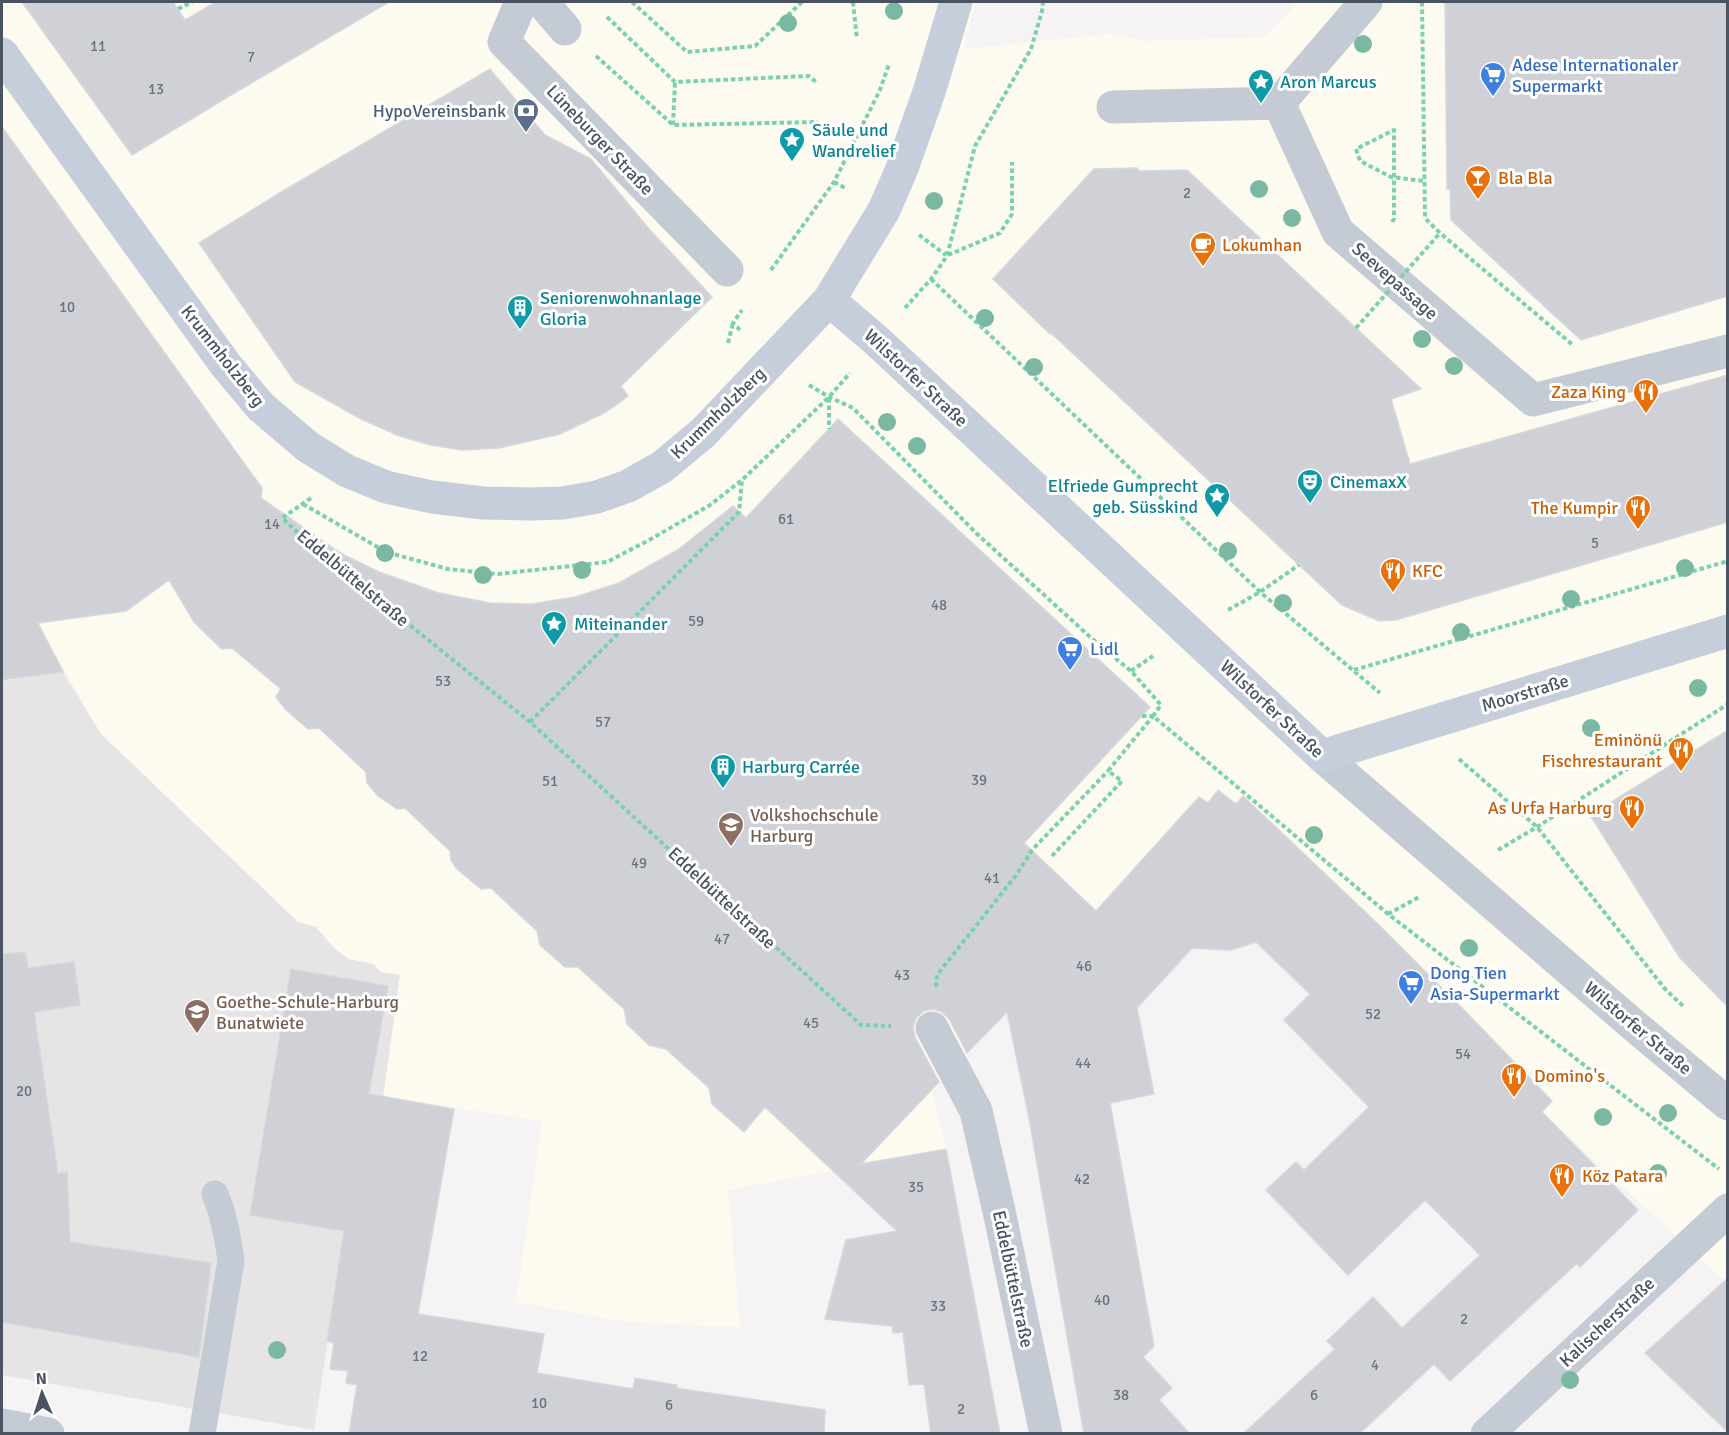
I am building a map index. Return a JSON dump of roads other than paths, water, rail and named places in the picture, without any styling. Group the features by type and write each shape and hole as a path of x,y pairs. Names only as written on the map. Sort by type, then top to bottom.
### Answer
{"main road":[{"name":"Krummholzberg","path":"2,54 225,364 260,406 308,447 347,471 386,487 432,497 483,502 563,503 597,497 628,486 662,466 703,433 829,300 884,210 901,171 929,92 956,2"},
{"name":"Wilstorfer Straße","path":"829,300 1322,756"},
{"name":"Moorstraße","path":"1322,756 1728,631"}],"street":[{"name":"Lüneburger Straße","path":"521,2 504,42 728,270"},
{"path":"542,2 565,29"},
{"path":"1113,107 1279,103 1366,2"},
{"name":"Seevepassage","path":"1279,103 1338,232 1533,400 1728,351"},
{"name":"Wilstorfer Straße","path":"1322,756 1728,1104"},
{"name":"Eddelbüttelstraße","path":"932,1028 976,1110 1046,1434"},
{"name":"Kalischerstraße","path":"1486,1434 1728,1210"},
{"path":"2,1425 48,1434"}],"lane":[{"path":"202,1434 231,1261 227,1234 215,1194"}],"place":[{"name":"Adese Internationaler Supermarkt","path":"1493,98"},
{"name":"Aron Marcus","path":"1261,105"},
{"name":"HypoVereinsbank","path":"526,134"},
{"name":"Säule und Wandrelief","path":"792,163"},
{"name":"Bla Bla","path":"1478,201"},
{"name":"Lokumhan","path":"1203,268"},
{"name":"Seniorenwohnanlage Gloria","path":"520,331"},
{"name":"Zaza King","path":"1646,415"},
{"name":"CinemaxX","path":"1310,505"},
{"name":"Elfriede Gumprecht geb. Süsskind","path":"1217,519"},
{"name":"The Kumpir","path":"1638,531"},
{"name":"KFC","path":"1393,594"},
{"name":"Miteinander","path":"554,647"},
{"name":"Lidl","path":"1070,672"},
{"name":"Eminönü Fischrestaurant","path":"1681,773"},
{"name":"Harburg Carrée","path":"723,790"},
{"name":"As Urfa Harburg","path":"1632,831"},
{"name":"Volkshochschule Harburg","path":"731,848"},
{"name":"Dong Tien Asia-Supermarkt","path":"1411,1006"},
{"name":"Goethe-Schule-Harburg Bunatwiete","path":"197,1035"},
{"name":"Domino's","path":"1514,1099"},
{"name":"Köz Patara","path":"1562,1199"}]}
